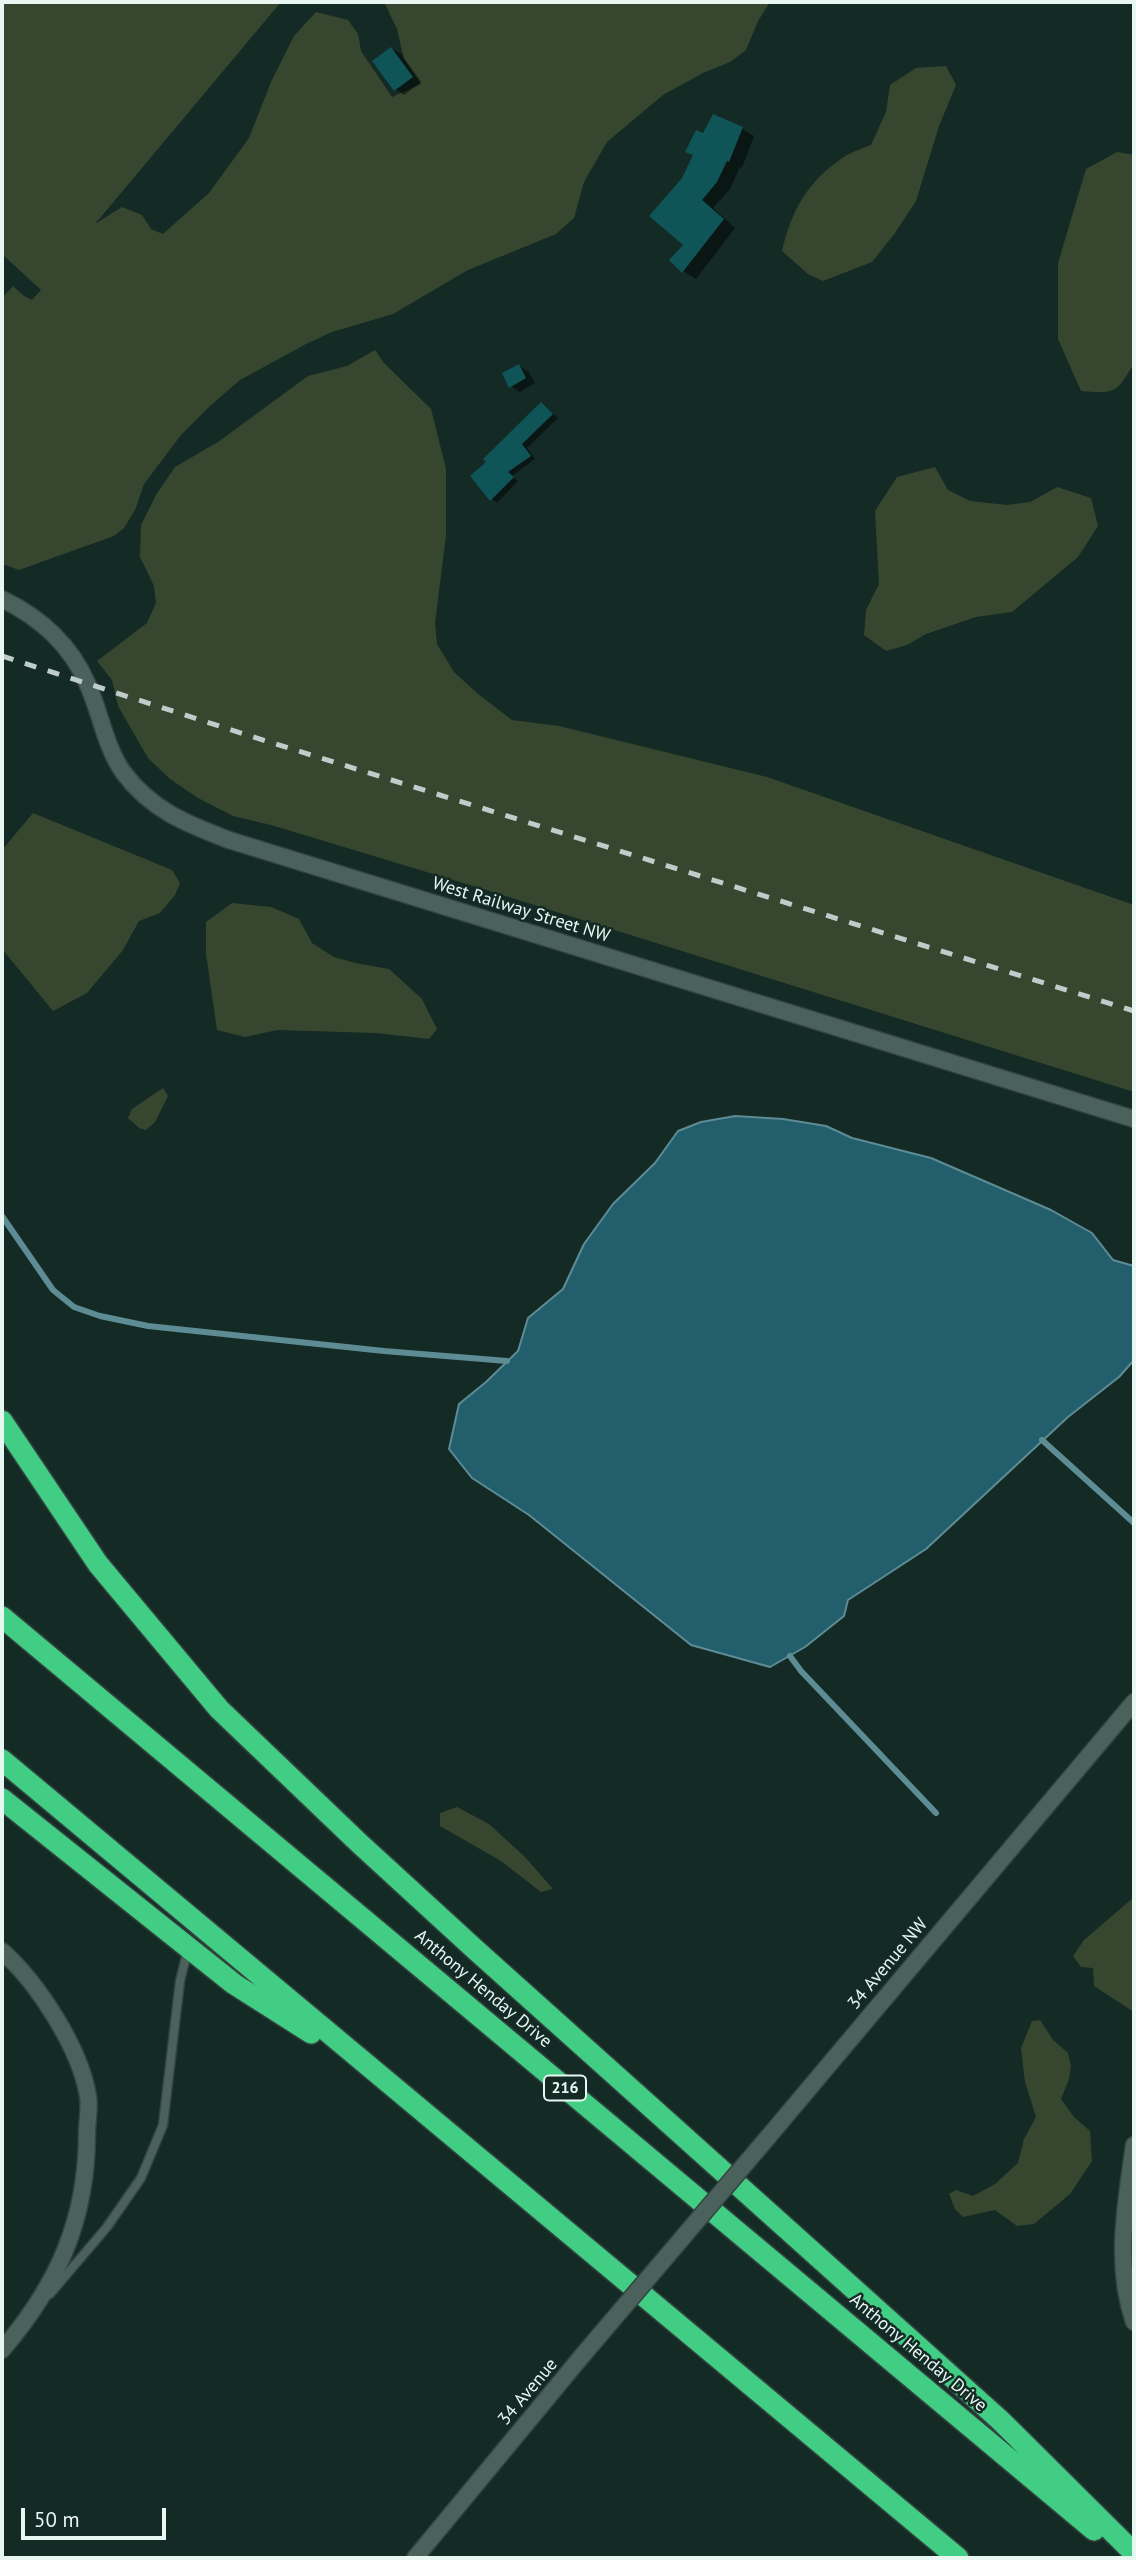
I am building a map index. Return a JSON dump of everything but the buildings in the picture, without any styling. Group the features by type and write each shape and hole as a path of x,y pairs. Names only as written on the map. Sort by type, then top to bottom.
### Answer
{"highway":[{"path":"2,1421 98,1564 219,1709 359,1843 1000,2420 1134,2553"},
{"name":"Anthony Henday Drive","path":"2,1617 1128,2558"},
{"path":"2,1760 941,2551 958,2558"},
{"path":"2,1799 234,1984 383,2079"}],"street":[{"name":"West Railway Street NW","path":"2,599 23,610 60,639 87,683 108,746 124,773 171,816 242,844 1134,1119"},
{"name":"34 Avenue NW","path":"672,2251 1134,1702"},
{"path":"2,1951 39,1992 72,2046 89,2096 87,2166 77,2221 57,2269 28,2320 2,2350"},
{"path":"1134,2145 1121,2240 1124,2279 1134,2322"},
{"name":"34 Avenue","path":"415,2558 672,2251"}],"lane":[{"path":"28,2320 107,2227 141,2178 163,2125 180,1981 188,1948"}],"green space":[{"path":"2,2 281,2 95,224 122,207 142,215 151,229 163,234 209,193 249,138 271,82 294,36 316,12 348,20 358,34 361,51 392,97 421,84 404,59 397,29 384,2 770,2 758,21 746,50 730,62 663,95 607,142 584,182 574,218 556,234 468,270 393,314 332,332 306,344 240,380 181,435 144,484 135,510 124,528 114,536 19,570 2,564 2,298 13,286 32,300 41,290 2,254"},
{"path":"946,66 956,85 939,126 916,201 895,233 872,262 823,281 808,274 782,251 790,223 802,199 829,168 848,155 871,145 886,112 890,85 916,68"},
{"path":"1117,152 1134,155 1134,363 1119,386 1114,389 1101,392 1081,391 1058,339 1058,263 1086,169"},
{"path":"375,350 384,363 431,409 446,469 446,536 435,623 437,644 454,672 512,720 559,726 767,777 1134,905 1134,1092 483,889 233,816 198,798 170,779 148,758 118,706 112,680 97,661 147,623 156,603 154,586 140,557 141,525 156,495 175,467 218,442 308,376 347,366"},
{"path":"935,467 948,490 970,501 1007,505 1030,502 1057,487 1091,498 1098,526 1078,557 1012,612 976,617 886,651 864,635 866,610 879,584 875,511 897,477"},
{"path":"33,813 172,870 180,883 175,895 160,913 139,921 123,950 87,993 53,1011 2,949 2,850"},
{"path":"232,903 271,907 299,919 312,943 334,957 389,969 422,999 437,1029 429,1039 376,1033 277,1030 245,1037 217,1030 206,954 206,922"},
{"path":"163,1088 168,1096 155,1122 146,1130 139,1128 128,1118 132,1109"},
{"path":"457,1807 489,1824 525,1857 553,1889 541,1892 501,1861 440,1826 440,1813"},
{"path":"1134,1897 1134,2012 1094,1986 1093,1968 1081,1967 1073,1956 1084,1940"},
{"path":"1040,2020 1053,2040 1068,2053 1071,2066 1061,2099 1074,2117 1090,2131 1092,2161 1070,2194 1034,2224 1017,2226 995,2210 963,2217 955,2209 949,2194 956,2190 973,2196 995,2184 1018,2163 1024,2139 1036,2117 1025,2082 1021,2048 1032,2021"}],"water":[{"path":"735,1116 783,1119 826,1126 852,1138 931,1158 1051,1210 1092,1233 1113,1260 1134,1266 1134,1360 1119,1377 1068,1417 926,1549 848,1600 844,1616 805,1647 770,1667 691,1645 529,1515 472,1478 449,1449 459,1404 518,1351 528,1318 563,1289 584,1244 613,1204 655,1163 678,1131 701,1122"}],"waterway":[{"path":"2,1216 53,1290 74,1307 100,1316 148,1326 507,1361"},
{"path":"1042,1440 1134,1523"},
{"path":"790,1656 801,1671 936,1813"}],"railway":[{"path":"2,656 1134,1011"}]}
